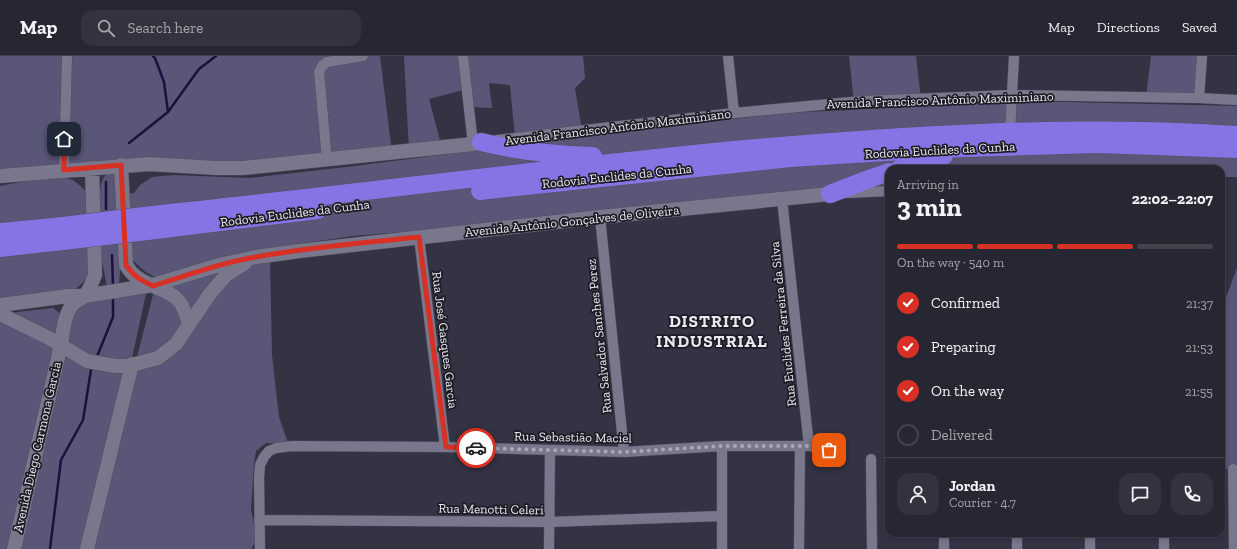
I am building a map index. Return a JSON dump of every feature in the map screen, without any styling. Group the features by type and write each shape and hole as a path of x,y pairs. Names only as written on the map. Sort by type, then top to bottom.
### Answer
{"highway":[{"name":"Rodovia Euclides da Cunha","path":"154,222 293,200 639,160 866,139 1010,132 1102,130 1198,133 1237,136"},
{"path":"477,143 568,155 614,157 639,160"},
{"name":"Rodovia Euclides da Cunha","path":"0,248 63,233 154,222 497,189 791,158 980,147 1097,144 1237,149"},
{"path":"914,165 980,147"},
{"path":"830,194 885,173"},
{"name":"Rodovia Euclides da Cunha","path":"0,232 63,233"}],"main road":[{"name":"Avenida Francisco Antônio Maximiniano","path":"0,176 121,165 149,164 243,168 477,143"},
{"path":"121,165 126,265 132,274 144,282 171,294 179,301 189,324"},
{"path":"61,345 66,316 72,306 85,296 94,275 92,168"},
{"name":"Avenida Antônio Gonçalves de Oliveira","path":"0,305 85,296 153,286 219,265 256,257 299,251 600,217 830,194"},
{"name":"Avenida Antônio Gonçalves de Oliveira","path":"0,314 93,363 115,366 132,364 158,358 176,344 209,295 226,275 256,257"},
{"name":"Avenida Diego Carmona Garcia","path":"14,549 61,345"},
{"path":"87,549 132,364"}],"street":[{"path":"64,170 67,56"},
{"path":"327,160 319,72 322,66 327,62 363,56"},
{"path":"463,56 477,143"},
{"path":"728,56 734,113"},
{"path":"1010,132 1014,56"},
{"path":"1199,98 1202,56"},
{"name":"Avenida Francisco Antônio Maximiniano","path":"477,143 734,113 862,101 1012,95 1237,100"},
{"name":"Avenida Antônio Gonçalves de Oliveira","path":"830,194 885,190"},
{"name":"Rua Euclides Ferreira da Silva","path":"782,199 804,446 799,549"},
{"name":"Rua Salvador Sanches Perez","path":"600,217 624,452"},
{"name":"Rua José Gasques Garcia","path":"419,237 446,447"},
{"name":"Rua Sebastião Maciel","path":"260,520 258,478 260,465 269,451 276,448 292,446 446,447 624,452 722,446 804,446 829,450"},
{"path":"722,446 722,549"},
{"path":"549,549 550,451"},
{"path":"871,459 872,549"},
{"path":"1233,469 1234,549"},
{"name":"Rua Menotti Celeri","path":"260,520 549,522 722,516"},
{"path":"260,520 260,549"},
{"path":"944,537 944,549"},
{"path":"1017,537 1018,549"},
{"path":"1090,537 1090,549"},
{"path":"1164,537 1164,549"}],"shaded area":[{"path":"0,56 380,56 392,153 217,168 0,176"},
{"path":"404,56 583,56 585,78 575,88 582,131 515,138 510,85 489,83 492,108 469,107 467,89 429,99 442,148 409,151"},
{"path":"849,56 916,56 921,99 854,102"},
{"path":"1151,56 1202,56 1199,98 1146,97"},
{"path":"1012,102 1237,106 1237,177 1225,177 1225,165 885,165 885,185 773,194 453,228 352,236 258,250 160,278 152,276 139,267 134,261 121,261 119,284 107,288 103,265 90,267 86,279 76,289 0,298 0,186 57,175 73,180 84,189 89,198 99,199 102,182 109,173 114,173 117,196 134,193 140,185 152,177 174,175 249,178 355,166 522,143 786,113"},
{"path":"270,258 272,355 279,417 288,443 266,443 256,451 251,510 257,539 251,549 15,549 75,305 131,295 146,294 116,431 118,430 154,291 217,269"},
{"path":"1237,268 1237,469 1225,469 1225,300"},
{"path":"53,308 62,315 10,549 0,549 0,314"}],"waterway":[{"path":"153,56 164,82 168,112"},
{"path":"129,143 168,112 199,69 216,56"},
{"path":"106,182 106,209"},
{"path":"112,255 113,286"},
{"path":"96,359 113,317 113,295"},
{"path":"50,549 61,460 83,420 92,367"}],"way so far":[{"path":"476,448 624,452 722,446 809,446 829,450"}],"district":[{"name":"DISTRITO INDUSTRIAL","path":"712,331"}],"route":[{"path":"64,139 64,170 121,165 126,265 132,274 153,286 219,265 256,257 419,237 446,447 476,448"}]}
